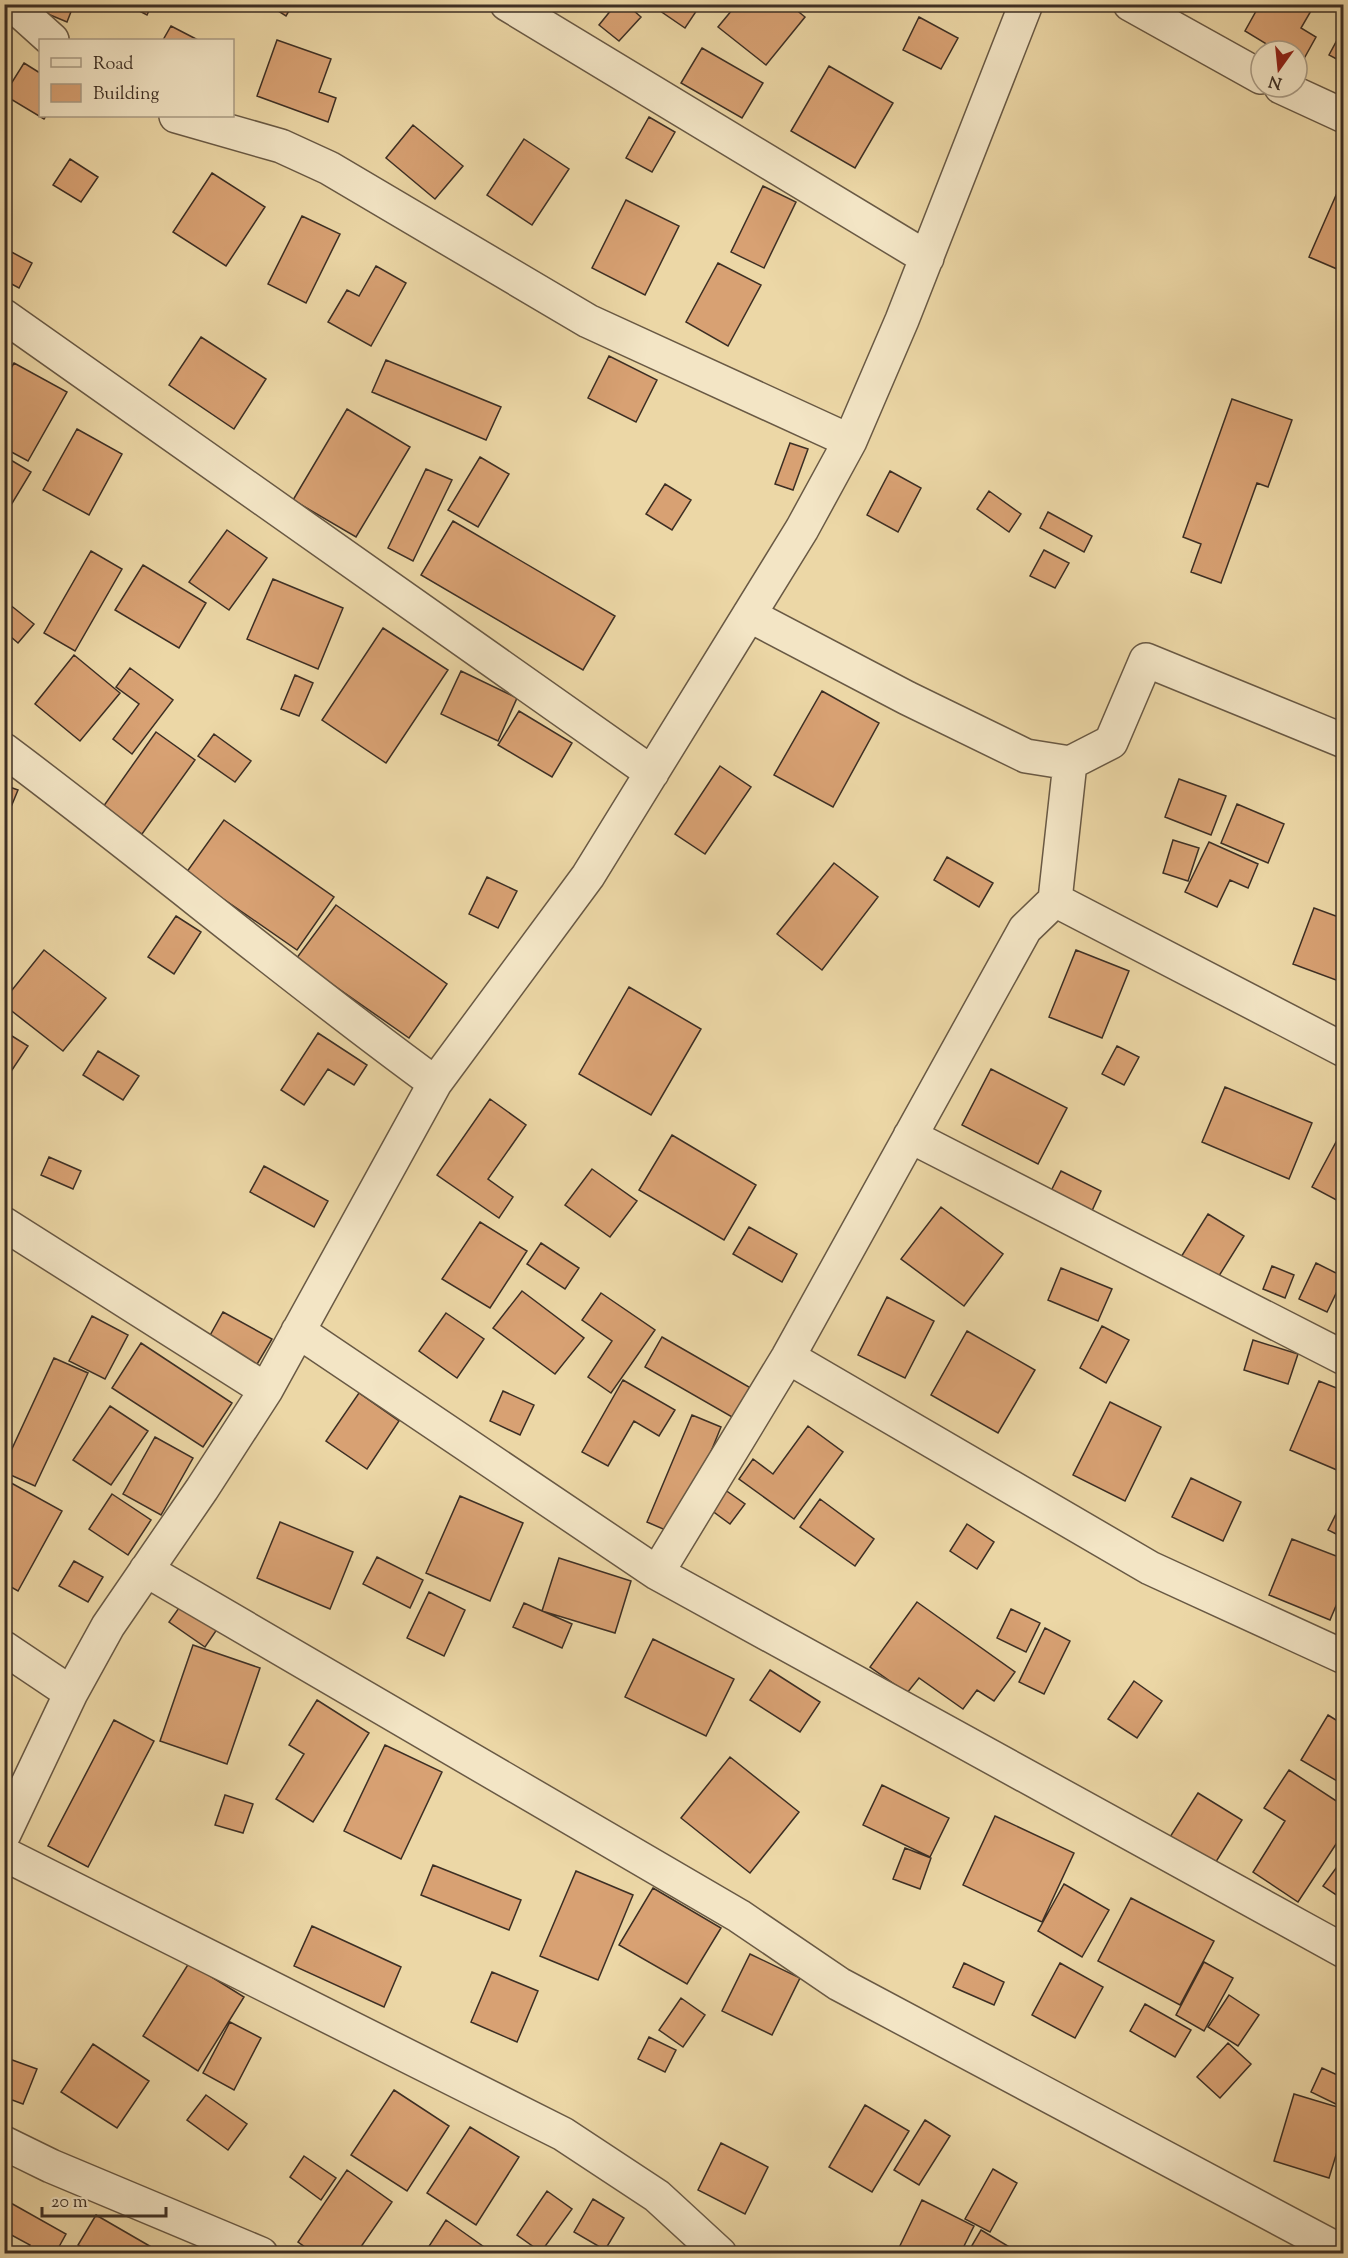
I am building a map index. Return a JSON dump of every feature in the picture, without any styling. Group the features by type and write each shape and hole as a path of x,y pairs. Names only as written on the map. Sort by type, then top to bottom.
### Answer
{"street":[{"path":"12,4 51,39"},
{"path":"507,4 927,258"},
{"path":"4,1834 71,1693 108,1626 202,1489 266,1390 435,1083 588,876 802,529 850,441 927,258 1026,4"},
{"path":"1130,4 1249,70"},
{"path":"1307,99 1344,116"},
{"path":"180,117 281,146 329,168 588,321 850,441"},
{"path":"4,316 652,773"},
{"path":"749,615 907,698 1026,756 1070,763 1111,742 1146,660 1344,741"},
{"path":"4,750 112,831 362,1030 435,1083"},
{"path":"657,1573 788,1357 1025,929 1054,900 1070,763"},
{"path":"1054,900 1344,1050"},
{"path":"910,1136 1344,1358"},
{"path":"4,1224 266,1390"},
{"path":"298,1331 657,1573 1344,1951"},
{"path":"788,1357 1150,1568 1344,1657"},
{"path":"146,1570 739,1916 839,1984 1344,2253"},
{"path":"4,1648 71,1693"},
{"path":"4,1854 562,2134 657,2196 720,2253"},
{"path":"4,2143 51,2166 261,2253"}],"building":[{"path":"24,4 74,4 67,22"},
{"path":"126,4 152,4 147,15"},
{"path":"267,4 293,4 286,16"},
{"path":"616,4 626,4 641,17 619,41 599,25"},
{"path":"650,4 701,4 685,28"},
{"path":"737,4 789,4 805,17 766,65 718,27"},
{"path":"1260,4 1315,4 1301,28 1316,37 1309,50 1309,39 1258,39 1245,31"},
{"path":"919,17 958,38 941,69 903,50"},
{"path":"171,26 196,39 164,39"},
{"path":"1344,27 1344,63 1329,55"},
{"path":"277,40 331,59 319,92 336,98 328,122 257,96"},
{"path":"702,48 763,83 742,118 681,83"},
{"path":"24,63 39,72 39,116 4,95"},
{"path":"829,66 893,103 855,168 791,131"},
{"path":"649,117 675,132 652,172 626,158"},
{"path":"413,125 463,166 435,199 386,158"},
{"path":"524,139 569,169 532,225 487,195"},
{"path":"70,159 98,177 81,202 53,185"},
{"path":"212,173 265,207 226,266 173,232"},
{"path":"1344,177 1344,272 1309,257"},
{"path":"763,186 796,202 764,268 731,252"},
{"path":"626,200 679,226 645,295 592,268"},
{"path":"302,216 340,234 306,303 268,284"},
{"path":"4,248 32,263 19,288 4,280"},
{"path":"718,263 761,285 728,346 686,322"},
{"path":"376,266 406,283 371,346 328,322 347,290 359,296"},
{"path":"201,337 266,379 234,429 169,385"},
{"path":"609,356 657,380 636,422 588,398"},
{"path":"386,360 501,407 486,440 372,392"},
{"path":"14,363 67,392 28,461 4,448 4,380"},
{"path":"1232,399 1292,420 1268,487 1257,483 1221,583 1191,572 1201,544 1183,537"},
{"path":"347,409 410,447 356,537 293,500"},
{"path":"77,429 122,454 89,515 43,490"},
{"path":"790,443 808,449 793,490 775,484"},
{"path":"4,456 31,472 5,515 4,515"},
{"path":"480,457 509,474 478,527 448,510"},
{"path":"426,469 452,480 413,561 388,548"},
{"path":"890,471 921,488 898,532 867,515"},
{"path":"665,484 691,500 672,530 646,514"},
{"path":"989,491 1021,514 1009,532 977,509"},
{"path":"1048,512 1092,536 1084,552 1040,528"},
{"path":"453,521 615,616 583,670 421,575"},
{"path":"227,530 267,558 229,610 189,582"},
{"path":"1044,550 1069,563 1055,588 1030,576"},
{"path":"91,551 122,569 75,651 44,633"},
{"path":"143,565 206,603 179,648 115,610"},
{"path":"273,579 343,608 318,669 247,639"},
{"path":"4,600 34,624 18,643 4,631"},
{"path":"383,628 448,670 386,763 322,720"},
{"path":"74,655 120,693 80,741 35,704"},
{"path":"130,668 173,700 132,754 113,739 139,704 116,687"},
{"path":"461,671 517,698 498,741 441,714"},
{"path":"295,675 313,683 299,716 281,709"},
{"path":"822,691 879,723 833,807 774,775"},
{"path":"519,711 572,743 552,777 498,745"},
{"path":"156,732 195,760 142,834 103,807"},
{"path":"214,734 251,761 235,782 198,756"},
{"path":"720,766 751,787 705,854 675,834"},
{"path":"1179,779 1226,796 1211,835 1165,817"},
{"path":"4,785 18,790 4,824"},
{"path":"1237,804 1284,824 1268,863 1221,843"},
{"path":"224,820 334,897 297,950 186,873"},
{"path":"1173,840 1199,848 1188,881 1163,873"},
{"path":"1209,842 1258,864 1248,888 1230,880 1217,907 1185,892"},
{"path":"947,857 993,883 979,907 934,880"},
{"path":"834,863 878,897 822,970 777,934"},
{"path":"487,877 517,891 498,928 469,914"},
{"path":"336,905 447,984 409,1038 296,959"},
{"path":"1314,908 1344,919 1344,983 1293,964"},
{"path":"176,916 201,932 174,974 148,957"},
{"path":"44,950 106,998 63,1051 4,1005 4,1000"},
{"path":"1076,950 1129,971 1102,1038 1049,1017"},
{"path":"629,987 701,1029 651,1115 579,1074"},
{"path":"4,1031 28,1046 4,1082"},
{"path":"318,1033 367,1065 354,1085 328,1069 304,1105 281,1090"},
{"path":"1117,1046 1139,1057 1124,1085 1102,1074"},
{"path":"98,1051 139,1076 123,1100 83,1075"},
{"path":"991,1069 1067,1108 1038,1164 962,1125"},
{"path":"1225,1087 1312,1123 1289,1179 1202,1142"},
{"path":"490,1099 526,1125 488,1179 513,1197 499,1218 437,1175"},
{"path":"1344,1127 1344,1204 1312,1187"},
{"path":"672,1135 756,1185 724,1240 639,1190"},
{"path":"49,1157 81,1171 73,1189 41,1175"},
{"path":"264,1166 328,1201 314,1227 250,1192"},
{"path":"592,1169 637,1201 610,1237 565,1205"},
{"path":"1061,1171 1101,1191 1091,1213 1050,1193"},
{"path":"941,1207 1003,1254 964,1306 901,1259"},
{"path":"1208,1214 1244,1236 1217,1279 1181,1257"},
{"path":"480,1222 527,1251 490,1308 442,1279"},
{"path":"749,1227 797,1254 782,1282 733,1254"},
{"path":"541,1243 579,1268 565,1289 527,1264"},
{"path":"1316,1263 1344,1277 1327,1312 1299,1299"},
{"path":"1272,1266 1294,1275 1285,1298 1263,1289"},
{"path":"1061,1268 1112,1289 1098,1321 1048,1300"},
{"path":"522,1291 584,1338 555,1374 493,1328"},
{"path":"601,1293 655,1330 611,1393 588,1377 612,1341 582,1320"},
{"path":"887,1297 934,1321 905,1378 858,1355"},
{"path":"223,1312 272,1339 256,1366 208,1339"},
{"path":"446,1313 484,1339 457,1378 419,1351"},
{"path":"92,1316 128,1335 105,1379 69,1361"},
{"path":"1102,1326 1129,1340 1106,1383 1080,1368"},
{"path":"967,1331 1035,1370 998,1433 931,1395"},
{"path":"662,1337 756,1391 739,1421 645,1367"},
{"path":"1253,1340 1298,1354 1288,1384 1244,1370"},
{"path":"141,1343 232,1403 203,1447 112,1388"},
{"path":"54,1358 88,1373 35,1486 4,1472 4,1466"},
{"path":"623,1380 675,1410 659,1436 634,1421 608,1466 582,1452"},
{"path":"1319,1381 1344,1391 1344,1473 1290,1450"},
{"path":"503,1391 534,1405 520,1435 490,1421"},
{"path":"359,1393 399,1421 367,1469 326,1441"},
{"path":"1110,1402 1161,1427 1125,1501 1073,1475"},
{"path":"110,1406 148,1431 111,1485 73,1460"},
{"path":"692,1415 721,1427 677,1535 647,1522"},
{"path":"808,1426 843,1452 794,1519 739,1479 753,1459 773,1474"},
{"path":"155,1437 193,1458 161,1515 123,1494"},
{"path":"1191,1478 1241,1502 1223,1541 1172,1517"},
{"path":"4,1479 62,1511 18,1591 4,1583"},
{"path":"721,1487 745,1504 730,1524 707,1507"},
{"path":"112,1494 151,1520 128,1555 89,1529"},
{"path":"460,1496 523,1523 490,1601 426,1573"},
{"path":"820,1499 874,1539 855,1566 800,1527"},
{"path":"1339,1508 1344,1510 1344,1538 1328,1530"},
{"path":"280,1522 353,1552 330,1609 257,1578"},
{"path":"967,1524 994,1542 977,1569 950,1551"},
{"path":"1292,1539 1344,1559 1344,1587 1330,1620 1269,1595"},
{"path":"377,1557 423,1580 410,1608 363,1584"},
{"path":"559,1558 631,1581 615,1633 542,1611"},
{"path":"74,1561 103,1577 88,1602 59,1586"},
{"path":"429,1592 465,1610 444,1656 407,1638"},
{"path":"186,1598 222,1622 205,1647 169,1622"},
{"path":"917,1602 1015,1672 994,1701 977,1690 963,1709 919,1678 907,1693 870,1667"},
{"path":"524,1603 572,1624 562,1648 513,1627"},
{"path":"1011,1609 1040,1623 1026,1652 997,1638"},
{"path":"1045,1628 1070,1641 1044,1694 1019,1682"},
{"path":"653,1639 734,1679 706,1736 625,1697"},
{"path":"193,1645 260,1668 227,1764 160,1741"},
{"path":"770,1670 820,1702 800,1732 750,1700"},
{"path":"1134,1681 1162,1701 1137,1738 1108,1719"},
{"path":"317,1700 369,1733 313,1822 276,1799 304,1754 289,1745"},
{"path":"1328,1715 1344,1725 1344,1785 1301,1760"},
{"path":"114,1720 154,1741 88,1867 48,1846"},
{"path":"385,1745 442,1772 401,1859 344,1831"},
{"path":"730,1757 799,1812 750,1873 681,1818"},
{"path":"1289,1770 1344,1806 1344,1832 1298,1902 1253,1872 1285,1821 1264,1808"},
{"path":"882,1785 949,1818 930,1857 863,1825"},
{"path":"1198,1793 1242,1820 1214,1865 1170,1837"},
{"path":"225,1795 253,1804 243,1833 215,1825"},
{"path":"995,1816 1074,1853 1042,1922 963,1885"},
{"path":"905,1848 931,1858 920,1889 893,1879"},
{"path":"1344,1857 1344,1900 1323,1886"},
{"path":"433,1865 521,1900 509,1930 421,1895"},
{"path":"576,1871 633,1895 598,1980 540,1956"},
{"path":"1064,1884 1109,1910 1082,1957 1038,1931"},
{"path":"653,1888 721,1928 687,1984 619,1945"},
{"path":"1131,1898 1214,1941 1180,2005 1098,1961"},
{"path":"312,1926 401,1967 384,2007 294,1966"},
{"path":"750,1954 800,1978 772,2035 722,2011"},
{"path":"1204,1962 1233,1978 1204,2031 1176,2015"},
{"path":"189,1963 244,1997 198,2071 143,2036"},
{"path":"964,1963 1004,1982 994,2005 953,1987"},
{"path":"1060,1963 1103,1987 1075,2038 1032,2015"},
{"path":"492,1972 538,1991 517,2042 471,2022"},
{"path":"1229,1995 1259,2015 1238,2046 1208,2027"},
{"path":"681,1998 705,2015 683,2047 659,2030"},
{"path":"1145,2004 1191,2030 1175,2057 1130,2031"},
{"path":"230,2022 261,2038 234,2090 203,2073"},
{"path":"649,2037 676,2050 665,2072 638,2059"},
{"path":"1228,2043 1251,2064 1220,2098 1197,2077"},
{"path":"93,2044 149,2081 117,2128 61,2092"},
{"path":"4,2057 37,2069 23,2104 4,2097"},
{"path":"1322,2068 1344,2078 1344,2108 1311,2092"},
{"path":"394,2090 449,2126 407,2191 351,2155"},
{"path":"1294,2094 1344,2109 1344,2129 1329,2178 1274,2161"},
{"path":"206,2095 247,2124 228,2150 187,2120"},
{"path":"865,2105 909,2131 872,2192 829,2167"},
{"path":"925,2120 950,2136 919,2185 894,2170"},
{"path":"470,2127 519,2157 476,2225 427,2193"},
{"path":"721,2143 768,2167 745,2214 698,2190"},
{"path":"304,2156 336,2178 321,2200 290,2177"},
{"path":"993,2169 1017,2183 990,2232 965,2219"},
{"path":"347,2170 392,2202 356,2254 315,2254 298,2242"},
{"path":"547,2191 572,2209 541,2252 517,2235"},
{"path":"593,2199 624,2218 605,2250 574,2232"},
{"path":"922,2200 974,2226 960,2254 896,2254"},
{"path":"9,2202 66,2234 55,2254 25,2254 30,2245 4,2231 4,2210"},
{"path":"96,2215 160,2252 158,2254 92,2254 78,2245"},
{"path":"446,2220 494,2254 424,2254"},
{"path":"981,2230 1021,2254 967,2254"}]}
